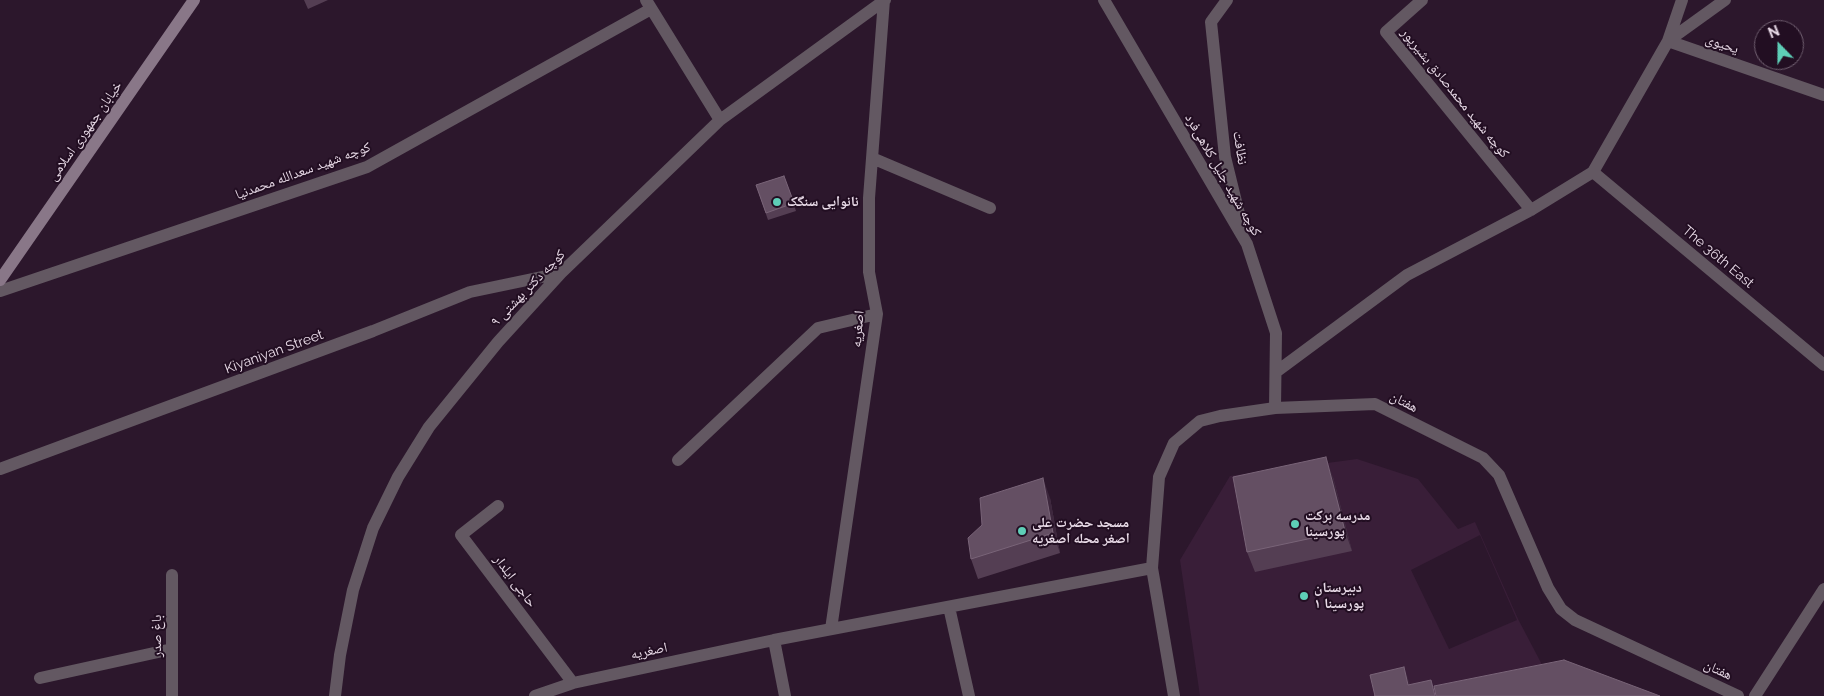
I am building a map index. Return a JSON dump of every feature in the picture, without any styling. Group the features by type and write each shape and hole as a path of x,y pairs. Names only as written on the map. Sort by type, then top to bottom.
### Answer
{"main road":[{"name":"خیابان جمهوری اسلامی","path":"0,280 194,0"}],"street":[{"name":"کوچه دکتر بهشتی ۹","path":"335,696 340,655 353,590 373,528 398,477 429,427 498,342 561,274 720,120 885,0"},
{"name":"اصغریه","path":"831,629 877,314 869,272 869,198 885,0"},
{"name":"کوچه شهید جلیل کلاهی‌فرد","path":"1104,0 1247,244 1276,333 1275,408"},
{"name":"نظافت","path":"1226,0 1211,22 1225,157 1247,244"},
{"name":"کوچه شهید محمدصادق بشیرپور","path":"1422,0 1386,32 1531,210"},
{"path":"1276,372 1407,275 1531,210 1592,172 1668,41 1682,0"},
{"path":"1668,41 1725,0"},
{"path":"649,4 720,120"},
{"name":"کوچه شهید سعدالله محمدنیا","path":"0,291 367,167 649,4"},
{"name":"یحیوی","path":"1668,41 1824,95"},
{"path":"872,158 990,208"},
{"name":"The 36th East","path":"1592,172 1824,365"},
{"name":"Kiyaniyan Street","path":"0,469 364,334 470,292 561,274"},
{"path":"678,460 818,328 877,314"},
{"name":"هفتان","path":"1174,696 1152,568 1159,477 1174,443 1200,421 1220,416 1275,408 1375,404 1483,458 1499,475 1548,588 1561,609 1575,620 1738,696"},
{"name":"حاجی ایلدار","path":"498,506 461,535 573,683"},
{"name":"اصغریه","path":"535,696 573,683 774,640 1152,568"},
{"name":"باغ صدر","path":"172,575 172,696"},
{"path":"1755,696 1824,589"},
{"path":"949,607 970,696"},
{"path":"774,640 785,696"},
{"path":"40,678 172,649"}],"shaded area":[{"name":"دبیرستان پورسینا ۱","path":"1357,459 1418,479 1458,529 1475,522 1518,619 1549,678 1628,696 1200,696 1180,560 1230,476","holes":["1480,535 1517,620 1449,649 1411,570"]}],"building":[{"name":"نانوایی سنگک","path":"784,176 794,203 766,213 756,185"},
{"name":"مدرسه برکت پورسینا","path":"1326,457 1345,531 1247,552 1233,477"},
{"path":"1043,478 1053,533 971,559 968,538 982,525 980,498"},
{"path":"1564,660 1660,696 1436,696 1434,686"},
{"path":"1404,667 1408,685 1431,680 1435,696 1375,696 1370,675"}],"place":[{"name":"نانوایی سنگک","path":"777,202"},
{"name":"مدرسه برکت پورسینا","path":"1295,524"},
{"name":"مسجد حضرت علی اصغر محله اصغریه","path":"1022,531"},
{"name":"دبیرستان پورسینا ۱","path":"1304,596"}]}
